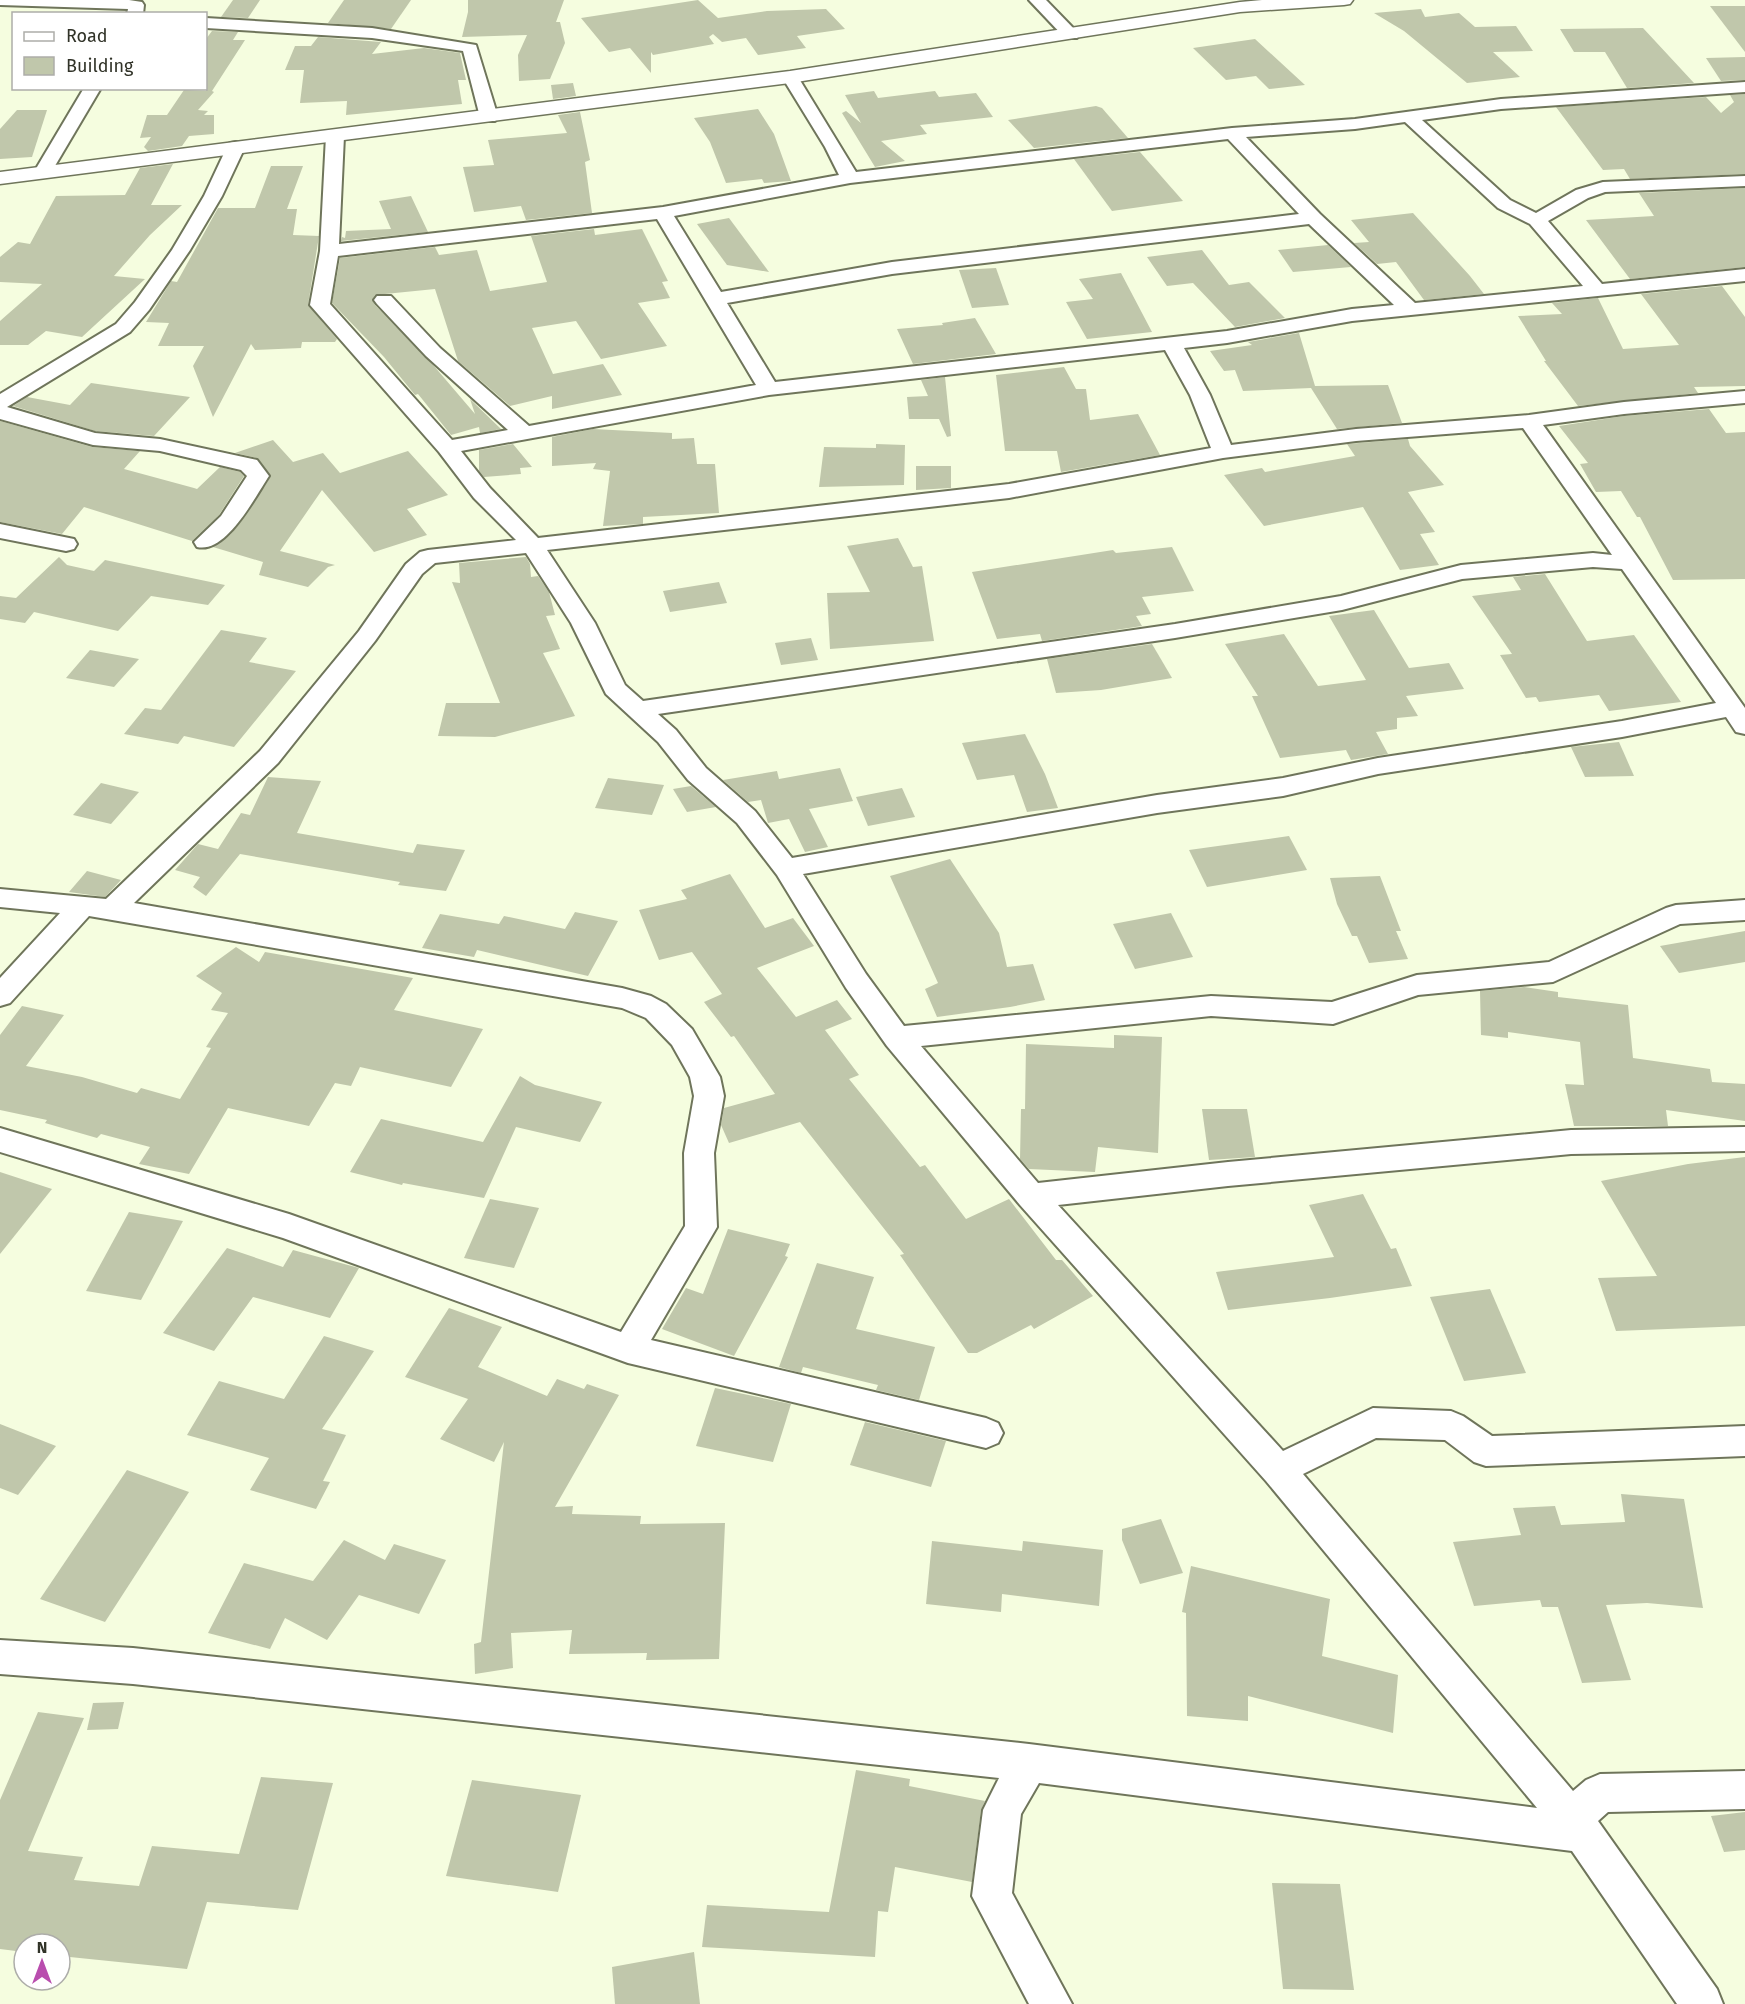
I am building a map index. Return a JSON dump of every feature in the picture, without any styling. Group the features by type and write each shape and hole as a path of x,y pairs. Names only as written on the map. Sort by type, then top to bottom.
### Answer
{"street":[{"path":"0,0 137,6"},
{"path":"1037,0 1071,35"},
{"path":"0,178 790,77 1071,35 1240,4 1344,0"},
{"path":"207,23 302,28 439,41 470,48 489,117"},
{"path":"790,77 834,147 850,178"},
{"path":"329,251 663,213 850,178 1232,133 1355,124 1501,104 1745,87"},
{"path":"43,172 92,90"},
{"path":"1409,117 1504,204 1537,220 1597,290"},
{"path":"1232,133 1313,218 1410,309"},
{"path":"335,136 329,251 320,305 447,447 482,493 531,543 583,623 615,689 667,736 697,774 746,818 786,868 856,981 897,1038 1031,1196 1278,1470 1577,1826 1702,2004"},
{"path":"0,403 123,328 142,306 181,250 213,196 236,147"},
{"path":"1537,220 1582,194 1603,187 1745,181"},
{"path":"663,213 769,388"},
{"path":"716,299 892,268 1313,218"},
{"path":"447,447 769,388 1172,344 1227,337 1352,315 1745,275"},
{"path":"384,300 433,352 524,433"},
{"path":"1172,344 1200,395 1223,452"},
{"path":"112,909 268,757 367,636 414,569 428,556 1009,491 1223,452 1356,435 1529,421 1624,408 1741,404"},
{"path":"0,412 93,439 160,445 249,465 258,476 229,520 205,542"},
{"path":"786,868 1157,804 1283,787 1378,766 1622,729 1738,717 1529,421"},
{"path":"0,531 66,544"},
{"path":"639,709 1197,627 1342,603 1461,573 1593,560 1631,563"},
{"path":"0,898 112,909 622,998 641,1003 656,1011 682,1037 705,1077 709,1096 699,1153 701,1227 628,1349"},
{"path":"0,996 83,906"},
{"path":"897,1038 1211,1006 1333,1013 1417,985 1553,972 1676,915 1745,910"},
{"path":"1031,1196 1251,1172 1571,1142 1745,1139"},
{"path":"0,1140 288,1227 628,1349 986,1433"},
{"path":"1278,1470 1373,1423 1451,1426 1486,1451 1745,1441"},
{"path":"0,1657 133,1666 1029,1763 1577,1826"},
{"path":"1029,1763 1002,1810 992,1896 1051,2004"},
{"path":"1577,1826 1600,1793 1745,1790"}],"building":[{"path":"233,0 260,0 248,18 221,17"},
{"path":"344,0 411,0 391,29 328,23"},
{"path":"468,0 564,0 556,22 560,22 565,43 550,79 519,81 518,55 527,35 462,37 468,12"},
{"path":"698,0 718,18 767,11 826,9 845,29 797,36 806,48 758,55 746,38 722,42 713,34 709,37 714,44 653,55 651,52 651,73 630,48 609,52 581,18"},
{"path":"1710,6 1745,6 1745,52"},
{"path":"1421,9 1425,17 1459,13 1475,27 1516,26 1533,51 1493,52 1520,77 1467,83 1404,31 1374,13"},
{"path":"1643,28 1694,83 1627,88 1605,52 1574,52 1560,29"},
{"path":"212,31 238,32 233,40 245,40 212,91 214,92 198,110 208,111 204,115 214,115 214,134 189,136 182,146 148,151 144,147 151,137 140,138 147,115 167,115 184,90 207,90 207,38"},
{"path":"318,37 381,42 372,54 424,48 460,53 466,80 458,80 462,104 346,115 347,101 300,103 304,70 285,70 295,46 311,46"},
{"path":"1255,39 1305,85 1269,89 1256,76 1226,80 1193,48"},
{"path":"1745,57 1745,80 1721,81 1706,58"},
{"path":"573,83 576,96 553,99 551,85"},
{"path":"874,91 878,98 935,91 939,97 976,93 993,117 920,125 927,134 881,141 905,161 875,167 842,113 846,111 861,123 845,95"},
{"path":"1745,94 1745,174 1630,179 1624,169 1603,170 1556,107 1706,97 1721,113 1734,102 1730,95"},
{"path":"1096,106 1102,108 1128,138 1034,148 1008,120"},
{"path":"758,109 774,134 791,181 764,183 762,179 726,183 710,142 694,118"},
{"path":"17,110 47,110 32,157 0,159 0,129"},
{"path":"580,112 590,160 585,162 592,213 526,220 521,206 474,212 463,167 494,165 488,140 567,133 558,115"},
{"path":"1140,152 1183,201 1112,211 1074,159"},
{"path":"173,164 151,205 182,205 150,235 114,276 145,279 82,337 46,331 28,345 0,345 0,321 42,284 0,282 0,257 18,242 30,244 56,196 125,195 140,168"},
{"path":"271,166 303,166 287,209 297,209 293,235 319,236 308,305 337,339 335,342 302,342 301,348 255,350 251,344 213,417 193,366 204,346 158,346 169,323 146,322 171,281 177,282 218,208 255,208"},
{"path":"1745,188 1745,267 1630,279 1586,220 1654,216 1639,193"},
{"path":"411,196 428,232 341,241 342,237 345,238 346,231 391,229 379,201"},
{"path":"1413,213 1484,294 1424,300 1396,262 1377,264 1354,243 1369,242 1351,220"},
{"path":"729,218 769,272 727,265 697,224"},
{"path":"594,229 595,235 642,229 668,281 662,282 670,298 638,303 667,346 601,359 576,321 532,328 553,374 603,364 622,395 552,409 552,396 510,406 458,361 435,289 375,295 372,300 375,305 434,366 475,414 470,399 501,429 480,433 479,427 451,435 418,394 415,395 384,357 332,303 340,258 435,247 439,255 477,250 490,291 547,282 531,236"},
{"path":"1328,245 1351,267 1293,272 1278,250"},
{"path":"1202,250 1229,285 1249,282 1285,318 1235,327 1193,283 1167,286 1147,257"},
{"path":"996,268 1009,305 972,308 959,270"},
{"path":"1121,273 1152,332 1087,339 1066,302 1093,299 1079,279"},
{"path":"1722,286 1745,317 1745,386 1694,387 1698,393 1578,406 1544,361 1546,361 1518,316 1562,314 1552,303 1598,298 1623,349 1679,345 1641,294"},
{"path":"975,318 996,354 913,364 897,329 943,325 942,323"},
{"path":"1299,333 1315,386 1388,385 1402,423 1337,429 1311,388 1243,391 1235,370 1224,371 1210,351 1252,345 1248,342"},
{"path":"1064,367 1076,389 1086,389 1090,420 1138,414 1160,455 1061,472 1057,451 1005,451 996,375"},
{"path":"945,377 951,436 947,437 939,419 909,419 907,397 928,396 921,380"},
{"path":"91,383 190,397 154,436 95,431 13,406 27,397 70,405"},
{"path":"1709,409 1726,433 1745,432 1745,579 1673,580 1640,517 1637,517 1621,491 1596,492 1580,464 1588,463 1559,426 1624,416"},
{"path":"0,421 92,447 140,451 124,469 197,489 220,467 240,472 244,476 219,515 192,541 84,507 62,534 0,522"},
{"path":"593,429 672,433 672,439 694,438 697,464 715,464 719,513 643,517 643,524 603,526 610,471 593,469 596,463 552,466 552,437"},
{"path":"1408,439 1410,446 1444,485 1408,492 1435,532 1420,534 1439,565 1400,570 1363,507 1264,526 1224,475 1262,468 1265,472 1355,456 1347,444"},
{"path":"273,440 293,462 323,453 340,473 408,451 448,495 407,509 427,535 374,552 322,490 280,551 335,565 328,567 308,587 259,575 263,562 213,547 230,535 240,523 271,476 257,458 235,453"},
{"path":"513,444 532,467 520,468 521,474 484,477 479,471 479,450"},
{"path":"876,444 905,445 904,485 819,487 824,447 876,448"},
{"path":"916,466 951,466 951,488 916,490"},
{"path":"898,538 913,567 922,566 934,641 830,649 827,593 870,592 847,546"},
{"path":"1172,547 1194,591 1142,597 1151,614 1136,616 1142,626 1042,641 1040,634 997,639 972,572 1113,550 1116,553"},
{"path":"59,557 67,565 94,571 105,560 225,585 208,605 151,596 118,631 34,612 25,623 0,619 0,596 16,598"},
{"path":"526,557 530,564 531,577 538,576 549,592 555,615 546,616 560,649 543,653 575,716 495,737 438,736 446,703 500,703 452,582 460,583 459,563"},
{"path":"1545,574 1587,641 1634,635 1681,702 1609,711 1599,695 1539,702 1536,697 1526,698 1500,655 1512,654 1472,596 1521,590 1513,577"},
{"path":"719,582 727,603 670,612 663,591"},
{"path":"1374,610 1409,668 1449,663 1464,689 1406,696 1418,716 1397,718 1397,729 1376,732 1388,754 1351,760 1346,750 1280,758 1252,696 1258,696 1225,644 1284,634 1318,686 1366,680 1329,616"},
{"path":"221,630 267,638 249,662 296,671 234,747 184,736 178,744 124,734 145,708 161,710"},
{"path":"811,638 818,660 781,665 775,643"},
{"path":"1152,644 1172,678 1101,690 1056,693 1047,659"},
{"path":"90,650 139,659 114,687 66,678"},
{"path":"1025,734 1045,774 1058,808 1027,812 1014,775 977,780 962,743"},
{"path":"1619,742 1634,776 1585,777 1571,747"},
{"path":"840,768 853,801 809,809 828,847 805,852 789,819 768,823 761,800 748,802 723,780 777,771 779,779"},
{"path":"268,777 321,781 297,833 413,853 417,844 465,850 446,891 398,885 400,882 240,854 206,896 193,887 200,877 175,870 198,844 218,849 241,813 250,815"},
{"path":"608,778 664,785 652,815 595,808"},
{"path":"101,783 139,792 111,824 73,815"},
{"path":"691,786 716,807 687,812 673,789"},
{"path":"902,788 915,817 868,826 856,797"},
{"path":"1289,836 1307,870 1207,887 1189,850"},
{"path":"950,859 999,933 1007,967 1033,964 1045,1000 937,1017 925,989 938,983 890,876"},
{"path":"87,871 121,880 105,897 69,892"},
{"path":"730,874 765,928 793,918 814,946 757,968 796,1017 837,1000 852,1019 825,1030 859,1075 849,1079 920,1167 925,1165 966,1219 1009,1199 1056,1260 1062,1260 1093,1296 1034,1329 1031,1325 977,1353 968,1353 900,1255 904,1254 800,1122 729,1143 721,1125 724,1108 775,1094 734,1036 731,1037 704,1002 722,994 692,952 659,960 639,910 687,899 681,890"},
{"path":"1380,876 1401,931 1396,931 1408,959 1369,963 1357,936 1352,936 1337,904 1330,878"},
{"path":"575,912 618,921 588,976 477,950 474,957 422,948 440,914 499,924 504,916 565,929"},
{"path":"1171,913 1193,957 1135,969 1113,924"},
{"path":"1745,931 1745,962 1679,973 1660,946"},
{"path":"236,947 259,962 265,952 413,978 394,1010 483,1029 451,1087 360,1067 351,1086 335,1083 309,1126 228,1108 189,1174 139,1164 150,1147 101,1134 97,1138 45,1123 47,1120 0,1110 0,1035 22,1006 64,1015 26,1066 82,1077 137,1093 141,1088 180,1099 211,1048 206,1047 228,1013 211,1010 222,993 196,976"},
{"path":"1524,987 1558,992 1558,997 1628,1005 1633,1058 1710,1069 1712,1082 1745,1084 1745,1121 1666,1110 1668,1126 1574,1126 1565,1084 1584,1085 1580,1042 1508,1032 1508,1038 1481,1035 1480,991"},
{"path":"1114,1035 1162,1037 1158,1153 1098,1147 1095,1172 1029,1169 1020,1159 1021,1109 1025,1109 1026,1044 1114,1048"},
{"path":"520,1076 535,1085 602,1102 580,1142 516,1127 484,1198 403,1183 402,1185 350,1172 381,1119 483,1142"},
{"path":"1202,1109 1247,1109 1255,1157 1209,1160"},
{"path":"1745,1157 1745,1326 1616,1331 1598,1278 1657,1276 1601,1181 1688,1164"},
{"path":"0,1172 52,1189 0,1254"},
{"path":"1363,1194 1391,1249 1396,1248 1412,1286 1228,1310 1216,1272 1334,1257 1309,1205"},
{"path":"490,1199 539,1208 514,1268 464,1258"},
{"path":"129,1212 183,1221 141,1300 86,1291"},
{"path":"728,1229 790,1244 785,1256 788,1257 734,1356 662,1329 686,1288 703,1294"},
{"path":"227,1248 283,1267 293,1250 359,1268 330,1318 253,1297 214,1351 163,1333"},
{"path":"817,1263 874,1277 856,1329 935,1347 919,1400 876,1390 878,1385 803,1367 801,1373 779,1367"},
{"path":"1490,1289 1526,1373 1464,1381 1430,1297"},
{"path":"449,1308 502,1327 478,1367 547,1396 557,1379 584,1389 587,1384 619,1395 555,1507 573,1506 572,1514 641,1516 640,1524 725,1523 719,1659 646,1660 647,1653 569,1654 572,1630 511,1633 513,1668 475,1674 474,1644 481,1642 504,1442 494,1462 440,1439 468,1399 405,1377"},
{"path":"324,1336 374,1351 322,1429 346,1435 323,1481 330,1482 316,1509 250,1490 269,1458 187,1435 219,1381 284,1399"},
{"path":"715,1388 791,1404 773,1462 696,1446"},
{"path":"865,1422 946,1441 931,1487 850,1465"},
{"path":"0,1424 56,1446 18,1495 0,1488"},
{"path":"127,1470 189,1492 105,1622 40,1599"},
{"path":"1621,1494 1684,1499 1703,1608 1647,1603 1606,1605 1631,1680 1582,1683 1558,1607 1542,1607 1540,1600 1474,1606 1453,1542 1521,1535 1513,1508 1555,1506 1561,1525 1625,1522"},
{"path":"1161,1519 1183,1573 1140,1584 1122,1540 1122,1529"},
{"path":"344,1540 385,1560 394,1544 446,1560 419,1614 359,1595 327,1640 285,1618 270,1649 208,1633 244,1563 313,1581"},
{"path":"932,1541 1022,1551 1023,1541 1103,1550 1099,1606 1002,1594 1001,1612 926,1604"},
{"path":"1191,1566 1330,1599 1322,1656 1398,1675 1393,1733 1248,1696 1248,1721 1187,1716 1186,1613 1182,1612"},
{"path":"124,1702 118,1729 87,1730 93,1703"},
{"path":"38,1712 84,1718 28,1851 83,1857 74,1880 139,1886 152,1846 239,1854 261,1777 333,1783 298,1910 207,1902 187,1969 72,1957 72,1932 12,1932 12,1950 0,1949 0,1800"},
{"path":"856,1770 910,1779 909,1786 985,1801 981,1810 972,1882 895,1867 888,1912 878,1911 875,1957 702,1947 707,1905 829,1912"},
{"path":"472,1780 581,1795 558,1892 446,1876"},
{"path":"1745,1812 1745,1850 1724,1852 1711,1816"},
{"path":"1272,1883 1340,1884 1354,1990 1283,1989"},
{"path":"694,1952 700,2004 615,2004 612,1967"}]}
